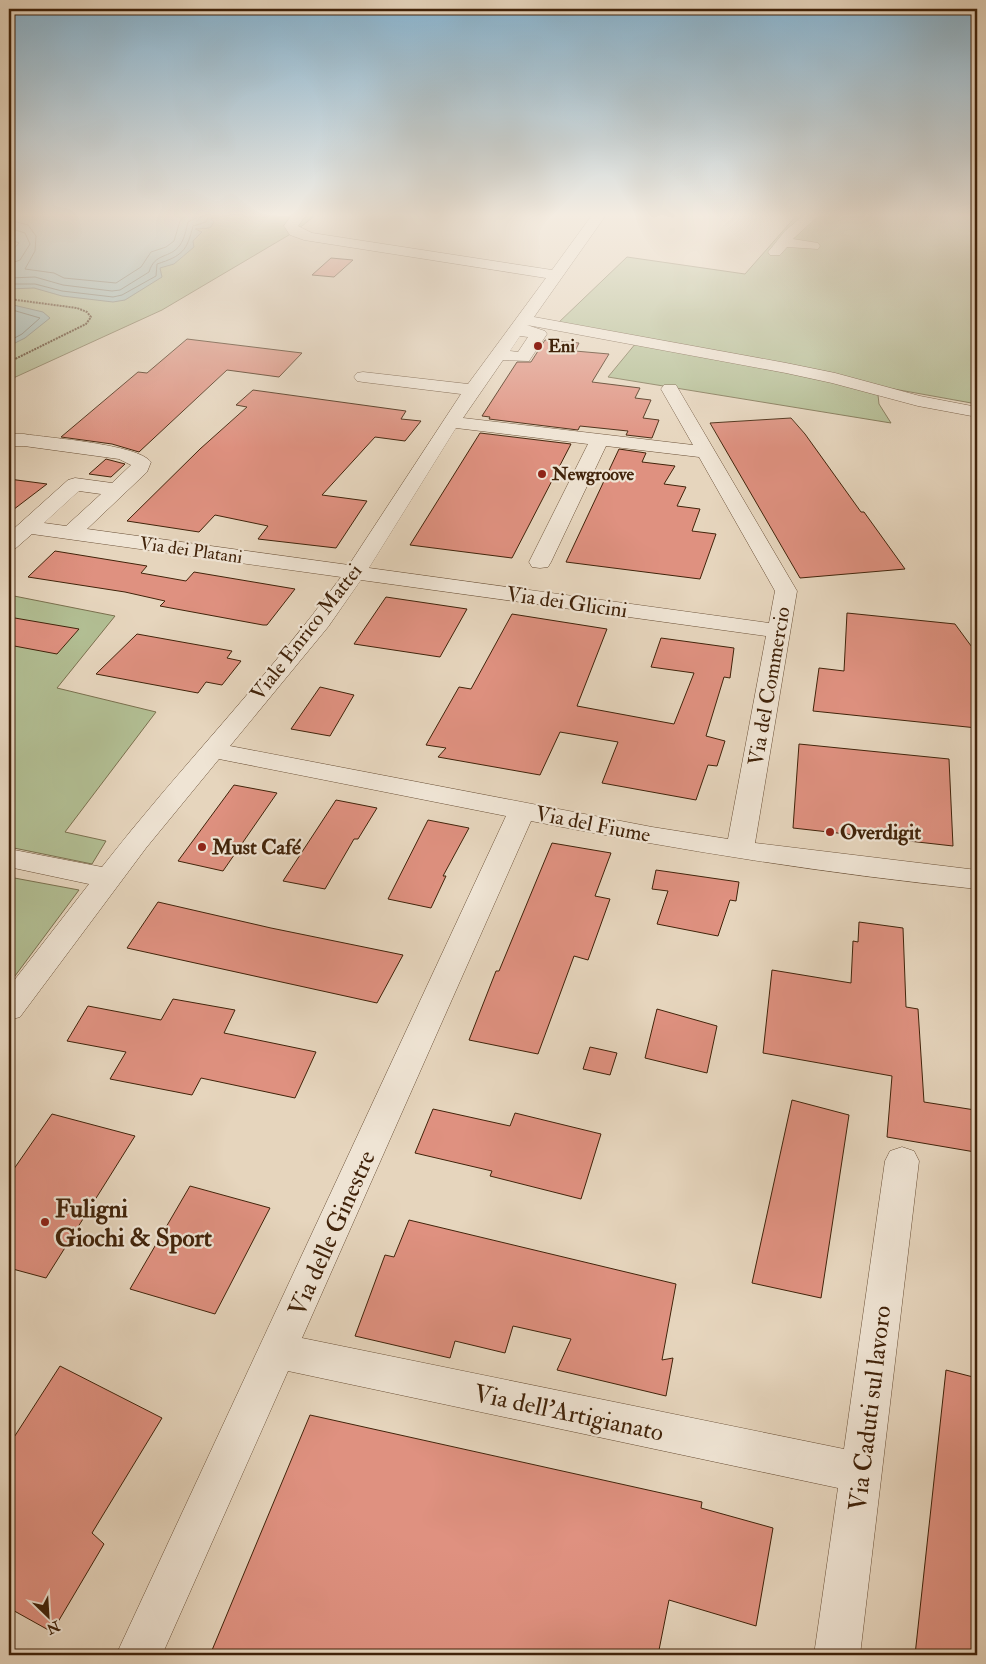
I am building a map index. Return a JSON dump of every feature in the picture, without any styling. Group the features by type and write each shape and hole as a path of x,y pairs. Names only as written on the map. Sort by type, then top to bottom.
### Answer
{"street":[{"name":"Viale Enrico Mattei","path":"9,1009 107,878 211,750 320,622 355,572 450,422 543,293"},
{"path":"520,325 786,368 877,389 918,401 977,412"},
{"path":"363,377 473,390"},
{"name":"Via del Commercio","path":"670,389 786,591 740,850"},
{"path":"450,422 706,452"},
{"path":"9,440 24,440 136,458 141,462 140,468 111,489 75,484 9,544"},
{"path":"540,562 599,440"},
{"path":"9,454 34,460"},
{"path":"60,464 124,466 126,469 111,489 71,533"},
{"name":"Via dei Platani","path":"27,527 355,572"},
{"name":"Via dei Glicini","path":"355,572 779,632"},
{"name":"Via del Fiume","path":"211,750 522,811 740,850 977,880"},
{"name":"Via delle Ginestre","path":"139,1655 522,811"},
{"path":"9,858 107,878"},
{"name":"Via Caduti sul lavoro","path":"837,1655 902,1161"},
{"name":"Via dell'Artigianato","path":"277,1351 861,1473"}],"path":[{"path":"9,299 77,308 87,312 90,317 86,324 9,362"}],"green space":[{"path":"9,293 191,293 162,310 9,380"},
{"path":"590,293 977,293 977,404 877,386 879,404 891,423 608,377 636,343 557,324"},
{"path":"9,595 115,616 57,688 156,712 65,832 106,841 92,864 9,847"},
{"path":"9,877 79,890 9,984"}],"water":[{"path":"50,293 137,293 125,300 113,302 62,296"},
{"path":"9,304 43,312 50,318 25,338 9,346"}],"building":[{"path":"187,339 302,353 279,377 227,370 139,452 112,444 61,437 138,372 147,373"},
{"path":"545,340 579,343 575,351 609,354 592,382 640,388 635,398 651,400 643,418 659,420 652,438 626,435 628,431 580,426 578,430 489,419 490,417 482,416 517,362 531,362"},
{"path":"253,390 406,411 401,419 421,421 405,441 375,437 322,495 367,501 336,548 258,539 268,526 215,515 199,532 127,521 200,449 247,407 236,405"},
{"path":"791,418 805,434 861,512 864,512 905,569 800,578 710,423"},
{"path":"480,433 571,444 512,558 410,545"},
{"path":"619,449 646,453 642,462 675,466 664,484 686,487 677,506 700,509 692,531 716,534 700,579 566,562"},
{"path":"106,459 125,464 111,477 89,474"},
{"path":"9,479 47,484 9,513"},
{"path":"55,551 147,566 141,573 186,581 194,572 295,589 267,625 263,625 160,606 165,601 125,592 28,577"},
{"path":"386,597 467,609 440,657 354,644"},
{"path":"847,613 955,624 977,654 977,728 813,711 819,668 844,671"},
{"path":"512,614 607,629 577,706 674,724 694,673 651,667 661,638 734,648 730,678 724,677 706,736 725,741 717,766 708,765 696,800 602,783 618,742 560,732 540,775 438,757 446,748 426,745 459,687 471,689"},
{"path":"9,617 79,629 57,654 9,645"},
{"path":"137,634 232,651 227,658 241,661 222,685 206,682 198,693 96,674"},
{"path":"320,687 354,695 330,736 291,729"},
{"path":"799,744 949,759 953,846 793,828"},
{"path":"234,785 277,793 223,871 178,861"},
{"path":"336,800 377,808 358,839 354,839 325,889 283,881"},
{"path":"428,820 469,828 443,876 446,876 431,908 388,899"},
{"path":"552,843 611,853 595,896 610,899 588,960 574,956 538,1054 469,1040 496,971 499,971"},
{"path":"656,870 739,882 736,901 730,900 718,936 657,924 668,891 652,889"},
{"path":"158,902 271,928 403,955 377,1003 127,948"},
{"path":"859,922 903,928 906,1007 918,1009 924,1102 975,1110 975,1152 887,1137 892,1076 763,1053 772,970 851,983 853,941 858,942"},
{"path":"173,999 235,1010 224,1033 316,1052 295,1098 201,1078 192,1095 110,1079 126,1052 67,1041 88,1006 161,1020"},
{"path":"657,1009 717,1026 707,1073 645,1058"},
{"path":"590,1047 617,1053 610,1075 583,1069"},
{"path":"792,1100 849,1115 821,1298 752,1283"},
{"path":"433,1109 510,1126 515,1113 601,1134 581,1199 490,1176 492,1171 415,1153"},
{"name":"Fuligni Giochi & Sport","path":"52,1114 135,1136 46,1278 9,1268 9,1176"},
{"path":"190,1186 270,1208 215,1314 130,1289"},
{"path":"409,1220 676,1284 662,1360 673,1358 666,1396 557,1370 571,1339 513,1326 505,1353 455,1341 450,1358 355,1336 385,1255 394,1257"},
{"path":"60,1366 162,1418 92,1533 104,1544 52,1632 9,1608 9,1445"},
{"path":"946,1370 977,1378 977,1655 915,1655"},
{"path":"310,1415 702,1502 701,1508 773,1528 756,1626 669,1600 658,1655 210,1655"}],"place":[{"name":"Eni","path":"538,346"},
{"name":"Newgroove","path":"542,474"},
{"name":"Overdigit","path":"830,832"},
{"name":"Must Café","path":"202,847"},
{"name":"Fuligni Giochi & Sport","path":"45,1222"}]}
